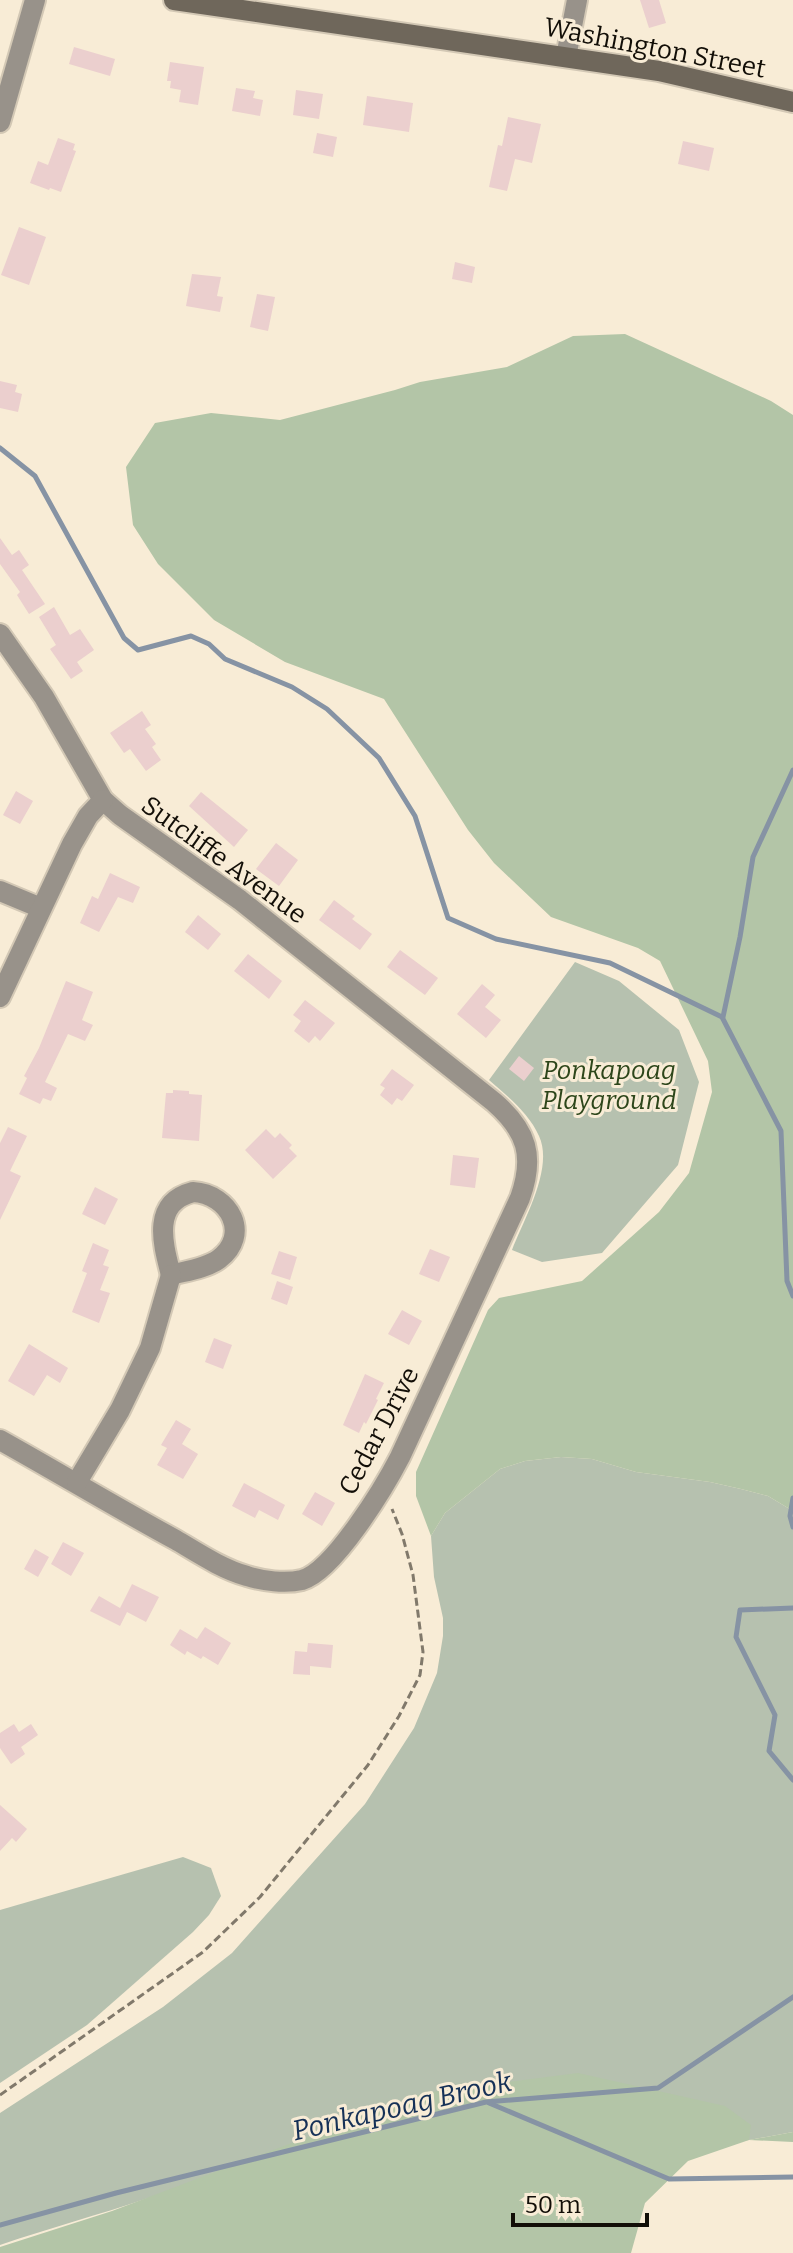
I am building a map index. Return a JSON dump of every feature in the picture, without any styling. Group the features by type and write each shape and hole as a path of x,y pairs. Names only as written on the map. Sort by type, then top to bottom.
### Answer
{"main road":[{"name":"Washington Street","path":"174,0 659,71 793,102"}],"street":[{"path":"0,122 35,0"},
{"path":"566,57 577,0"},
{"name":"Sutcliffe Avenue","path":"0,634 44,697 103,800 240,900 468,1081"},
{"path":"0,997 72,844 88,816 103,800"},
{"path":"0,891 41,908"},
{"name":"Cedar Drive","path":"0,1440 153,1528 245,1576 286,1581 304,1579 323,1566 383,1488 454,1343 520,1198 527,1175 526,1147 515,1123 468,1081"},
{"path":"77,1482 120,1410 150,1348 171,1275"}],"path":[{"path":"0,2095 203,1952 260,1897 368,1765 399,1716 420,1675 422,1631 413,1575 402,1534 383,1488"}],"green space":[{"path":"625,334 771,401 793,415 793,1511 768,1496 741,1489 636,1472 592,1459 561,1457 525,1461 500,1469 445,1513 431,1536 416,1496 416,1472 488,1310 499,1298 582,1281 659,1212 689,1173 712,1092 708,1061 660,961 638,948 551,917 494,863 468,830 384,699 285,662 214,620 158,564 133,525 126,467 155,423 211,413 280,420 420,382 507,367 573,336"},
{"name":"Ponkapoag Playground","path":"575,962 619,981 679,1030 699,1082 678,1165 602,1253 542,1262 512,1250 536,1193 543,1149 535,1128 524,1112 489,1080"},
{"path":"561,1457 592,1459 636,1472 741,1489 768,1496 793,1511 793,2132 749,2140 148,2198 0,2245 0,2113 163,2007 232,1953 365,1804 414,1728 437,1673 443,1618 434,1577 431,1536 445,1513 500,1469 525,1461"},
{"path":"183,1857 211,1868 221,1896 209,1915 87,2025 0,2083 0,1910"},
{"path":"578,2073 725,2106 751,2125 749,2140 688,2161 645,2203 631,2253 0,2253 0,2247 112,2211 424,2093"},
{"path":"793,2132 793,2142 749,2140"}],"building":[{"path":"640,0 659,0 666,23 649,28"},
{"path":"74,47 115,59 110,76 69,64"},
{"path":"170,62 204,67 198,105 179,102 181,90 170,88 171,81 167,81"},
{"path":"236,88 255,91 253,98 263,100 260,116 232,111"},
{"path":"296,90 323,94 319,119 293,115"},
{"path":"367,96 413,103 409,132 363,125"},
{"path":"508,117 541,124 532,163 515,159 507,191 489,187"},
{"path":"317,133 337,137 333,157 313,153"},
{"path":"58,138 75,144 73,150 76,151 61,192 30,183 38,161 48,165"},
{"path":"683,141 714,148 709,171 678,164"},
{"path":"19,227 46,237 29,285 1,275"},
{"path":"455,262 475,267 472,283 452,279"},
{"path":"192,274 221,277 217,296 223,297 220,312 186,306"},
{"path":"257,294 275,297 268,331 250,327"},
{"path":"0,381 17,385 15,392 22,394 18,412 0,408"},
{"path":"0,538 12,555 19,550 29,565 22,570 45,604 29,614 17,595 20,592 0,564"},
{"path":"54,607 70,635 80,629 94,650 77,662 83,671 71,679 50,649 56,645 39,617"},
{"path":"142,711 151,725 145,729 156,744 152,747 161,760 146,771 130,749 124,753 110,733"},
{"path":"16,791 33,801 20,824 3,815"},
{"path":"201,792 248,830 234,847 189,806"},
{"path":"276,843 298,860 279,886 256,869"},
{"path":"110,873 140,887 133,903 118,897 99,932 80,923 92,896 98,899"},
{"path":"334,900 372,934 360,950 319,920"},
{"path":"198,915 221,934 208,950 185,932"},
{"path":"400,950 438,978 425,995 387,967"},
{"path":"248,954 282,981 269,999 234,971"},
{"path":"66,981 93,992 82,1020 93,1025 85,1041 68,1034 45,1082 57,1088 51,1101 43,1098 40,1104 19,1094"},
{"path":"482,984 495,995 485,1007 501,1020 486,1038 457,1014"},
{"path":"305,1000 335,1023 320,1041 315,1036 309,1043 294,1031 301,1021 293,1015"},
{"path":"519,1056 534,1068 524,1081 509,1069"},
{"path":"392,1069 414,1085 402,1101 397,1098 392,1105 380,1095 385,1088 380,1085"},
{"path":"173,1090 202,1095 199,1141 162,1138 166,1093 173,1093"},
{"path":"8,1127 27,1136 10,1171 21,1176 0,1220 0,1143"},
{"path":"266,1129 275,1138 280,1133 292,1145 289,1148 297,1156 273,1179 245,1150"},
{"path":"453,1155 479,1158 475,1188 450,1185"},
{"path":"95,1187 118,1199 105,1225 82,1214"},
{"path":"93,1243 109,1250 103,1265 109,1267 100,1290 110,1293 99,1323 72,1312 87,1273 82,1271"},
{"path":"430,1249 450,1257 439,1282 419,1274"},
{"path":"279,1251 297,1257 290,1280 271,1274"},
{"path":"277,1281 293,1287 287,1305 271,1299"},
{"path":"402,1310 422,1321 409,1345 388,1334"},
{"path":"214,1338 232,1345 223,1369 205,1362"},
{"path":"29,1344 68,1368 60,1383 47,1375 34,1396 8,1381"},
{"path":"365,1374 384,1383 359,1433 343,1425"},
{"path":"176,1420 191,1429 182,1444 198,1454 183,1479 157,1465 167,1448 161,1445"},
{"path":"244,1483 285,1505 278,1520 259,1510 255,1518 232,1506"},
{"path":"315,1492 335,1503 322,1526 302,1514"},
{"path":"63,1542 84,1553 71,1576 51,1564"},
{"path":"35,1549 49,1557 38,1577 24,1569"},
{"path":"132,1584 159,1597 146,1622 127,1612 120,1626 90,1611 99,1596 120,1608"},
{"path":"205,1627 231,1643 218,1665 187,1651 185,1655 170,1645 180,1629 197,1639"},
{"path":"308,1643 333,1645 331,1668 310,1666 310,1675 293,1674 295,1651 307,1652"},
{"path":"14,1724 19,1732 31,1724 38,1735 21,1747 25,1754 11,1764 0,1748 0,1733"},
{"path":"0,1805 27,1829 16,1842 12,1838 0,1851"}],"waterway":[{"name":"Ponkapoag Brook","path":"0,448 35,476 124,638 138,650 191,636 209,644 225,659 292,687 327,709 379,758 415,816 448,918 496,939 610,963 722,1017 781,1131 787,1281 793,1296"},
{"path":"723,1017 753,857 793,770"},
{"name":"Ponkapoag Brook","path":"793,1498 790,1516 793,1527"},
{"name":"Ponkapoag Brook","path":"793,1608 740,1610 736,1637 775,1715 769,1751 793,1780"},
{"name":"Ponkapoag Brook","path":"0,2225 116,2193 486,2102 658,2088 793,1997"},
{"path":"489,2103 669,2179 793,2177"}]}
